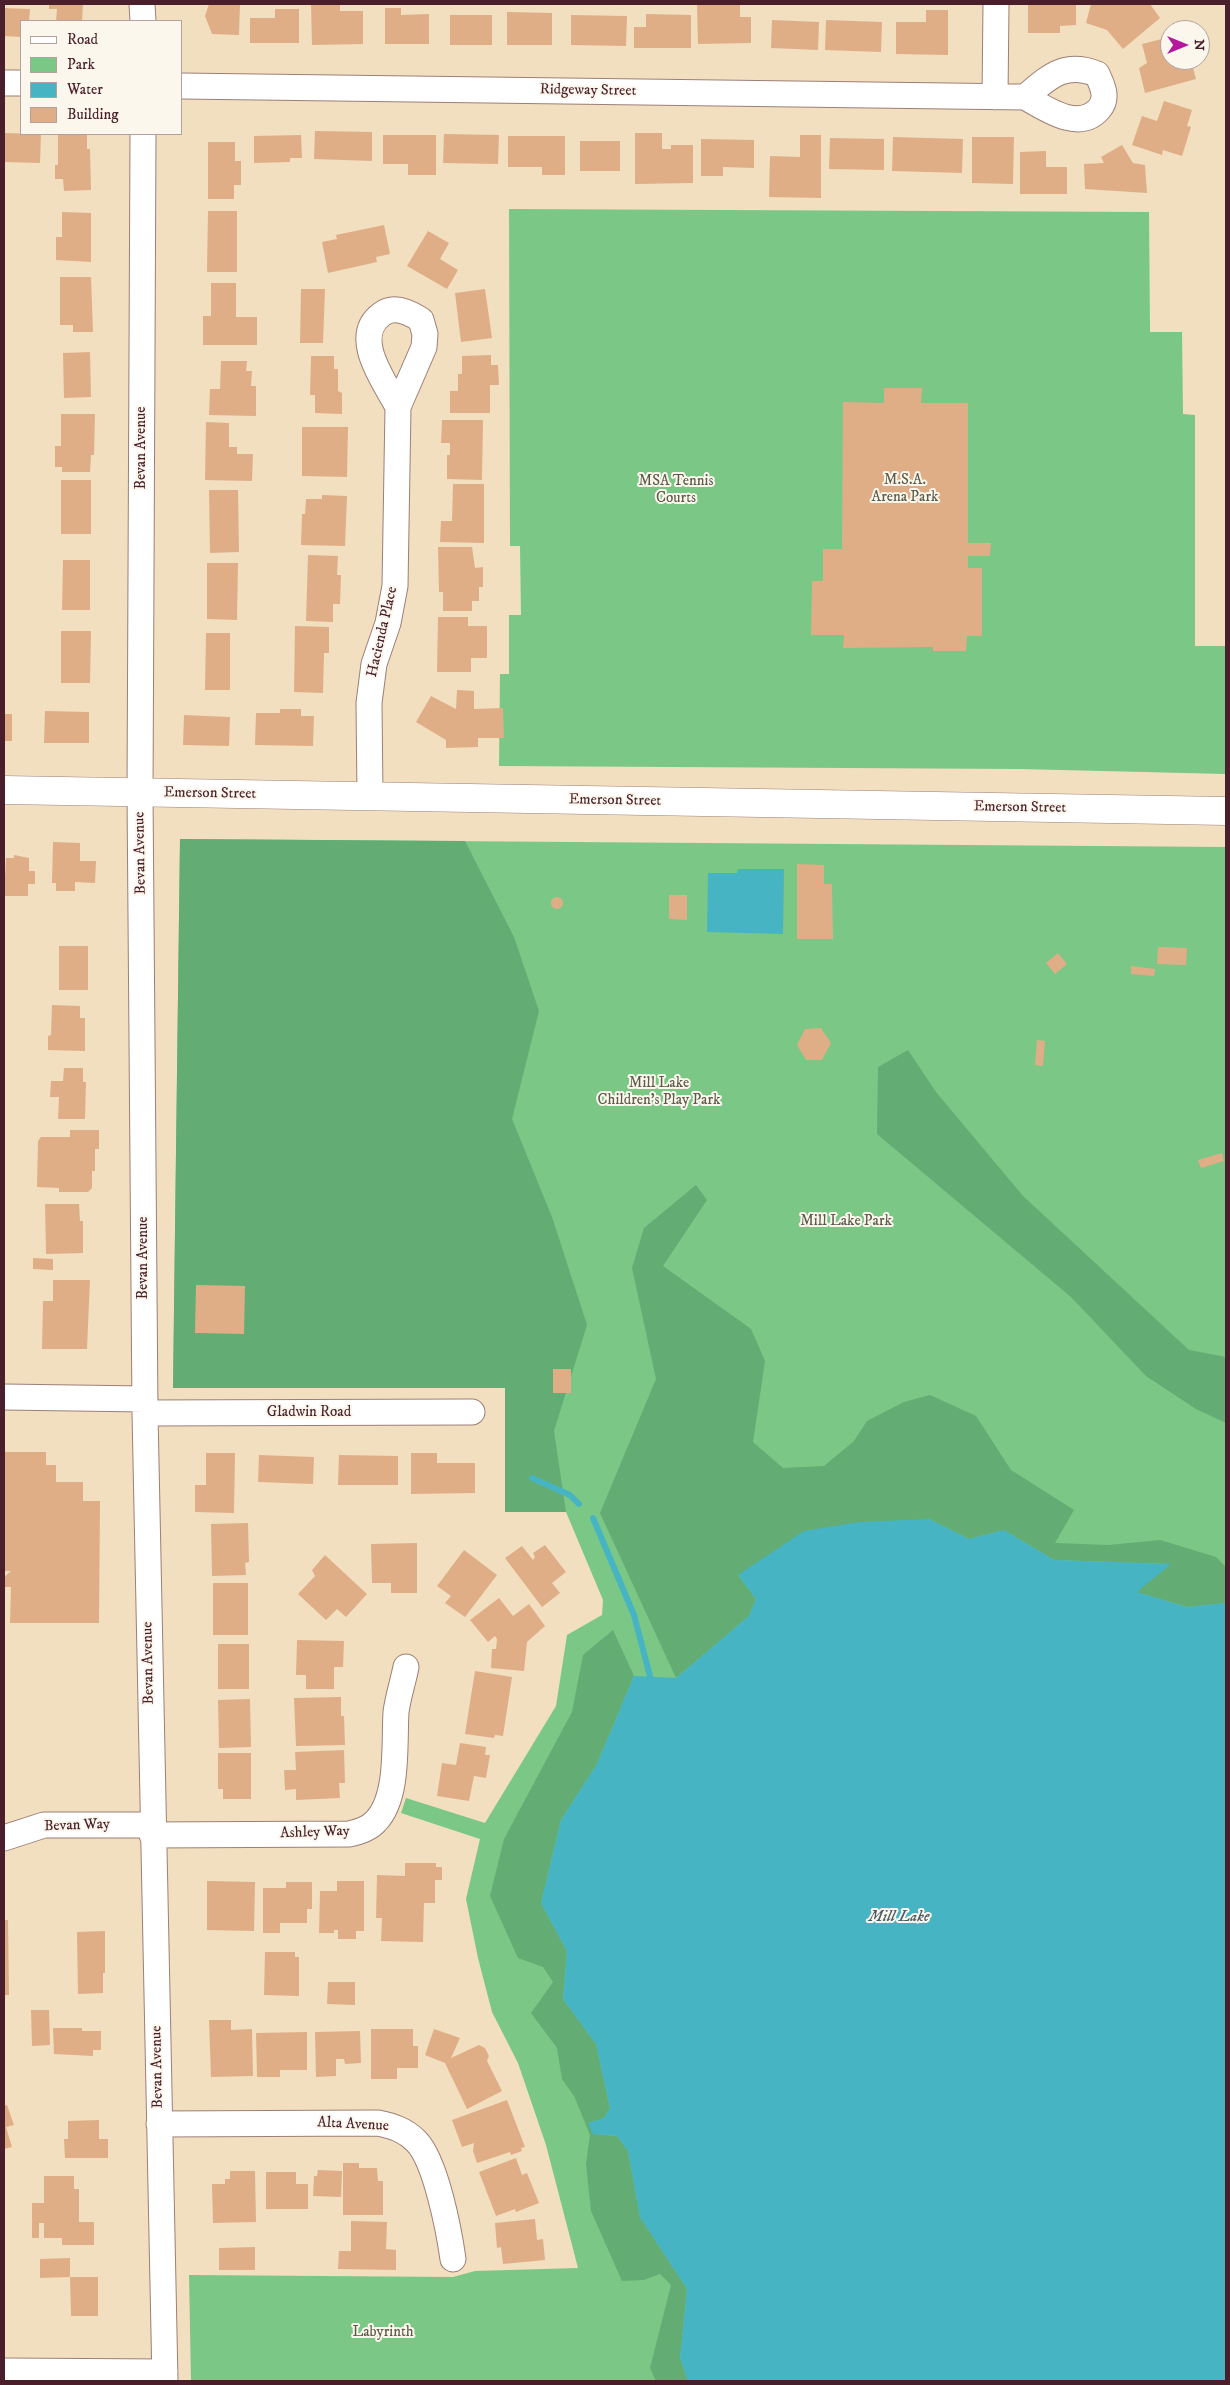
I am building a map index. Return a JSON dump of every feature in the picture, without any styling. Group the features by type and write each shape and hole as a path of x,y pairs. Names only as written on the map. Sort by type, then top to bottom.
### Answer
{"main road":[{"name":"Emerson Street","path":"4,790 1226,811"}],"street":[{"path":"142,4 143,20"},
{"path":"995,97 996,4"},
{"path":"4,83 20,83"},
{"name":"Ridgeway Street","path":"182,86 1026,97"},
{"name":"Bevan Avenue","path":"143,135 140,793 145,1406 152,1830 165,2377"},
{"name":"Hacienda Place","path":"370,796 369,703 374,664 388,623 395,586 398,407"},
{"name":"Gladwin Road","path":"4,1397 145,1406 472,1412"},
{"name":"Ashley Way","path":"152,1830 349,1834 365,1830 377,1821 387,1802 392,1786 397,1709 406,1667"},
{"name":"Bevan Way","path":"4,1838 44,1825 152,1830"},
{"name":"Alta Avenue","path":"159,2124 378,2123 399,2128 417,2142 428,2160 449,2230 453,2260"},
{"path":"4,2371 165,2377"}],"green space":[{"name":"M.S.A. Arena Park","path":"509,209 1149,212 1150,332 1182,332 1183,414 1195,415 1195,646 1226,646 1226,774 1020,769 499,766 500,674 509,674 509,615 521,615 520,546 510,546"},
{"name":"Mill Lake Park","path":"180,839 1226,847 1226,2381 191,2381 189,2275 453,2277 475,2271 578,2268 546,2145 518,2063 492,2012 478,1958 466,1899 480,1839 401,1813 406,1798 485,1823 556,1706 567,1635 602,1615 603,1600 566,1512 505,1512 505,1388 173,1388"},
{"path":"180,839 465,841 514,937 539,1011 512,1119 552,1217 587,1325 554,1431 566,1512 505,1512 505,1388 173,1388"},
{"path":"908,1050 936,1092 1023,1196 1189,1350 1226,1357 1226,1423 1196,1409 1146,1376 1071,1297 877,1134 878,1067"},
{"path":"696,1185 707,1200 663,1266 751,1329 765,1361 753,1442 783,1468 824,1466 854,1441 867,1421 904,1402 930,1395 976,1416 1011,1470 1074,1510 1055,1543 1108,1545 1160,1540 1216,1557 1226,1567 1226,1603 1187,1607 1136,1592 1170,1564 1054,1560 1004,1530 969,1539 929,1519 738,1575 756,1599 749,1616 676,1678 600,1513 656,1379 632,1268 644,1228"},
{"path":"613,1630 634,1676 597,1764 561,1820 541,1903 567,1951 563,1999 596,2044 610,2108 604,2118 589,2123 593,2134 617,2136 628,2151 640,2217 687,2289 680,2358 688,2381 656,2381 650,2368 671,2285 660,2274 644,2280 622,2281 591,2211 586,2164 590,2135 574,2096 562,2079 557,2048 531,2013 553,1982 543,1967 518,1958 490,1896 504,1839 572,1712 583,1655"}],"water":[{"path":"738,869 784,869 783,934 707,932 708,873 737,873"},
{"name":"Mill Lake","path":"929,1519 969,1539 1004,1530 1054,1560 1171,1564 1137,1592 1187,1607 1226,1603 1226,2381 688,2381 680,2358 687,2289 640,2217 628,2151 617,2136 593,2134 588,2123 604,2118 610,2108 596,2044 563,1999 567,1951 541,1903 561,1820 597,1764 634,1676 676,1678 749,1616 756,1599 738,1575 804,1531 859,1522"}],"building":[{"path":"49,4 83,4 82,20 56,20 57,9 49,9"},
{"path":"209,4 240,4 239,35 212,34 205,16"},
{"path":"311,4 340,4 340,11 363,11 363,44 312,45"},
{"path":"697,4 740,4 740,17 751,17 751,43 698,44"},
{"path":"1028,4 1076,4 1076,25 1060,26 1060,33 1028,33"},
{"path":"1091,4 1150,4 1160,18 1123,49 1107,30 1086,23"},
{"path":"4,8 30,9 29,20 20,20 20,37 4,36"},
{"path":"385,8 401,8 401,15 429,14 429,44 385,44"},
{"path":"275,9 299,9 299,43 250,43 250,18 275,18"},
{"path":"926,10 948,10 948,55 896,54 896,22 926,22"},
{"path":"507,12 552,13 552,45 507,45"},
{"path":"646,14 691,15 691,48 634,48 634,27 646,27"},
{"path":"450,15 492,15 492,45 450,45"},
{"path":"571,15 627,16 626,46 571,45"},
{"path":"772,20 819,22 818,50 771,48"},
{"path":"826,20 882,22 881,52 825,50"},
{"path":"1160,40 1160,70 1194,70 1196,79 1145,93 1139,68 1147,63 1142,44"},
{"path":"1164,101 1192,110 1187,126 1191,127 1182,156 1163,150 1162,155 1132,145 1142,116 1157,121"},
{"path":"315,131 372,132 372,161 314,159"},
{"path":"4,133 41,135 40,163 4,162"},
{"path":"635,133 662,133 662,149 671,149 671,145 693,145 693,183 635,184"},
{"path":"444,134 499,135 498,164 443,163"},
{"path":"58,135 87,135 87,149 90,149 91,190 64,191 63,179 55,179 55,165 58,165"},
{"path":"301,135 302,158 290,158 290,162 254,163 254,136"},
{"path":"383,135 436,135 436,175 408,175 408,164 383,164"},
{"path":"800,135 821,135 821,198 769,197 770,156 800,157"},
{"path":"508,136 565,136 565,175 542,175 542,167 508,167"},
{"path":"893,137 963,139 962,173 892,171"},
{"path":"972,137 1014,137 1013,184 972,183"},
{"path":"830,138 884,139 884,170 829,169"},
{"path":"701,139 754,140 754,168 723,167 723,176 701,176"},
{"path":"580,141 620,141 620,171 580,171"},
{"path":"208,142 235,142 235,161 241,161 241,185 234,185 234,199 208,199"},
{"path":"1122,145 1133,163 1145,165 1147,193 1085,189 1084,164 1104,163 1101,157"},
{"path":"1046,151 1046,167 1067,167 1067,194 1020,194 1020,152"},
{"path":"208,211 237,211 237,272 207,272"},
{"path":"62,212 91,213 91,262 56,260 56,237 62,237"},
{"path":"384,225 390,254 376,257 377,262 328,273 322,242 337,239 336,235"},
{"path":"428,231 449,243 440,259 458,270 447,289 407,266"},
{"path":"60,277 91,277 93,332 73,332 73,325 60,325"},
{"path":"211,283 236,283 236,317 257,317 257,345 203,345 203,316 211,316"},
{"path":"301,289 325,289 323,343 300,343"},
{"path":"485,289 492,338 461,342 455,293"},
{"path":"90,352 91,397 64,398 63,353"},
{"path":"491,355 491,365 498,365 499,385 490,385 490,413 450,413 450,391 458,391 458,374 462,374 462,356"},
{"path":"311,356 334,356 334,369 338,369 338,391 342,393 342,414 315,413 315,395 310,395"},
{"path":"221,361 247,361 246,371 252,371 251,386 256,386 256,416 209,415 210,389 220,389"},
{"path":"884,388 922,388 921,403 968,403 968,543 991,543 990,556 968,556 968,568 982,568 982,636 967,636 966,651 933,651 933,647 843,648 844,635 811,635 812,581 823,581 823,549 842,549 843,402 884,403"},
{"path":"61,414 95,414 94,455 91,455 90,472 62,472 62,467 55,467 55,446 61,446"},
{"path":"442,420 483,420 482,480 447,479 447,455 450,455 450,443 441,443"},
{"path":"206,422 229,423 229,447 237,447 237,454 253,454 252,481 205,480"},
{"path":"302,427 348,427 347,477 302,476"},
{"path":"61,480 91,480 91,534 61,534"},
{"path":"453,484 484,484 484,543 440,542 441,521 452,521"},
{"path":"209,490 238,490 239,552 210,553"},
{"path":"322,495 347,496 345,546 301,545 302,514 305,514 306,499 322,499"},
{"path":"438,547 472,547 475,568 483,567 483,587 479,587 479,601 472,601 472,611 443,611 443,592 439,592"},
{"path":"308,555 338,556 337,575 341,575 340,604 333,604 333,622 306,621"},
{"path":"63,560 90,560 90,610 62,610"},
{"path":"207,563 238,563 237,620 207,619"},
{"path":"438,617 468,617 468,626 487,626 487,658 471,658 471,672 437,672"},
{"path":"295,626 329,627 329,653 324,653 323,693 294,692"},
{"path":"61,631 91,631 90,683 61,683"},
{"path":"206,633 230,633 230,690 205,690"},
{"path":"457,690 474,691 474,709 503,708 504,738 478,738 478,747 446,748 446,740 416,722 431,696 456,709"},
{"path":"280,709 301,709 301,716 314,716 313,746 255,745 256,713 280,713"},
{"path":"45,711 89,712 89,743 44,743"},
{"path":"4,714 12,714 12,741 4,741"},
{"path":"184,715 230,717 229,746 183,745"},
{"path":"53,842 80,843 80,861 96,861 95,883 75,882 75,891 56,891 56,883 52,883"},
{"path":"14,855 29,858 29,871 35,871 35,884 28,884 28,896 4,896 6,858 14,858"},
{"path":"797,864 824,865 824,884 832,884 833,939 797,939"},
{"path":"669,895 687,895 687,920 669,919"},
{"path":"555,897 559,897 563,903 559,909 555,909 551,905 551,901"},
{"path":"59,946 88,946 88,990 59,990"},
{"path":"1158,947 1187,948 1186,965 1157,964"},
{"path":"1058,953 1067,964 1055,974 1046,963"},
{"path":"1131,966 1155,969 1154,976 1131,974"},
{"path":"52,1005 80,1006 80,1018 85,1018 85,1051 48,1050 48,1036 51,1035"},
{"path":"821,1028 831,1043 822,1060 806,1060 797,1045 805,1029"},
{"path":"1037,1040 1045,1041 1043,1066 1035,1065"},
{"path":"64,1068 83,1068 83,1082 86,1082 85,1119 58,1119 59,1097 50,1097 51,1081 63,1081"},
{"path":"70,1130 99,1130 99,1149 95,1149 95,1171 92,1171 92,1188 88,1192 59,1192 59,1188 37,1187 38,1141 41,1137 70,1137"},
{"path":"1222,1153 1224,1161 1201,1168 1198,1160"},
{"path":"45,1204 79,1204 80,1221 83,1221 83,1253 46,1254"},
{"path":"33,1258 53,1259 53,1270 33,1269"},
{"path":"53,1280 90,1280 87,1349 42,1349 43,1301 53,1301"},
{"path":"196,1285 245,1286 244,1334 195,1333"},
{"path":"553,1369 571,1369 571,1393 553,1393"},
{"path":"4,1452 46,1452 46,1465 56,1465 56,1482 83,1482 83,1501 100,1501 99,1623 10,1623 11,1587 4,1587 4,1577 11,1571 4,1571"},
{"path":"206,1453 235,1453 234,1513 195,1512 195,1485 206,1485"},
{"path":"411,1453 437,1453 437,1463 475,1463 475,1493 411,1494"},
{"path":"259,1455 314,1457 313,1484 258,1482"},
{"path":"339,1455 398,1456 398,1485 338,1485"},
{"path":"248,1523 249,1562 245,1563 246,1575 212,1576 211,1524"},
{"path":"417,1543 417,1593 391,1593 391,1583 372,1583 371,1544"},
{"path":"545,1545 566,1572 552,1583 560,1593 542,1607 505,1558 522,1546 533,1560 535,1557 533,1553"},
{"path":"464,1550 497,1575 465,1617 445,1603 451,1596 437,1586"},
{"path":"325,1555 367,1594 346,1617 337,1609 326,1620 298,1594 315,1576 312,1570"},
{"path":"213,1583 248,1583 248,1635 213,1635"},
{"path":"499,1598 513,1616 529,1604 545,1626 527,1642 524,1671 491,1668 492,1649 496,1649 497,1639 495,1636 488,1642 470,1620"},
{"path":"297,1640 344,1641 343,1667 334,1667 334,1689 306,1689 306,1675 296,1675"},
{"path":"218,1644 249,1644 249,1689 218,1689"},
{"path":"475,1671 512,1677 503,1736 495,1735 494,1738 465,1734"},
{"path":"341,1697 341,1716 344,1716 345,1745 296,1746 294,1698"},
{"path":"250,1699 251,1747 219,1748 218,1700"},
{"path":"460,1743 486,1747 485,1755 490,1755 486,1778 474,1776 469,1801 437,1796 442,1763 456,1765"},
{"path":"344,1750 345,1783 339,1783 340,1798 296,1800 296,1789 285,1790 284,1770 296,1770 295,1752"},
{"path":"218,1753 251,1753 251,1799 223,1799 223,1789 218,1789"},
{"path":"405,1863 436,1863 436,1867 442,1867 442,1880 435,1880 435,1903 424,1903 423,1942 381,1941 382,1918 376,1918 377,1875 405,1876"},
{"path":"207,1881 255,1882 254,1931 207,1930"},
{"path":"337,1881 364,1881 364,1931 356,1931 356,1939 338,1939 338,1930 334,1930 334,1933 319,1933 320,1891 337,1891"},
{"path":"286,1882 312,1882 312,1909 307,1909 307,1923 280,1923 280,1933 263,1933 263,1888 286,1888"},
{"path":"4,1920 8,1920 9,1995 4,1995"},
{"path":"105,1931 103,1993 78,1994 77,1932"},
{"path":"265,1952 295,1952 295,1957 299,1957 299,1996 264,1995"},
{"path":"328,1982 355,1982 355,2005 327,2004"},
{"path":"31,2010 49,2010 50,2045 32,2046"},
{"path":"209,2020 231,2020 231,2030 252,2029 253,2076 211,2077"},
{"path":"53,2028 82,2028 82,2031 101,2031 101,2050 93,2050 93,2056 54,2054"},
{"path":"371,2029 413,2029 413,2046 418,2046 418,2068 397,2068 397,2079 371,2079"},
{"path":"434,2029 460,2038 451,2058 479,2045 485,2048 489,2056 487,2061 502,2091 467,2109 445,2063 425,2055"},
{"path":"360,2031 361,2063 345,2064 344,2059 336,2059 336,2076 316,2077 315,2032"},
{"path":"307,2032 307,2070 280,2070 280,2077 257,2077 256,2033"},
{"path":"507,2100 525,2147 521,2148 522,2151 511,2155 510,2152 477,2163 473,2151 474,2143 462,2147 452,2120"},
{"path":"7,2105 14,2125 6,2127 12,2147 4,2149 4,2106"},
{"path":"99,2120 99,2139 108,2139 108,2158 65,2158 64,2139 68,2139 68,2121"},
{"path":"516,2158 522,2175 527,2173 539,2203 516,2212 515,2209 496,2216 479,2172"},
{"path":"343,2163 359,2163 359,2168 377,2168 378,2181 383,2181 383,2215 343,2215"},
{"path":"318,2170 342,2171 341,2197 313,2196 314,2176 317,2176"},
{"path":"230,2171 255,2171 256,2222 213,2223 212,2184 225,2184 225,2179 230,2179"},
{"path":"266,2172 296,2172 296,2184 308,2184 308,2209 266,2209"},
{"path":"44,2176 74,2176 74,2189 79,2189 79,2222 94,2222 94,2245 62,2245 62,2238 44,2238 44,2223 39,2223 39,2238 32,2238 32,2203 44,2203"},
{"path":"535,2219 537,2240 543,2239 545,2260 503,2264 501,2247 497,2248 495,2223"},
{"path":"351,2221 387,2222 386,2249 396,2250 396,2270 338,2269 339,2251 351,2251"},
{"path":"255,2247 255,2270 219,2270 219,2248"},
{"path":"70,2258 70,2277 40,2278 40,2259"},
{"path":"70,2277 98,2277 98,2316 71,2316"}],"waterway":[{"path":"532,1478 570,1495 579,1504"},
{"path":"593,1518 634,1615 652,1684"}],"park label":[{"name":"MSA Tennis Courts","path":"676,490"},
{"name":"Mill Lake Children's Play Park","path":"659,1092"},
{"name":"Labyrinth","path":"383,2333"}]}
